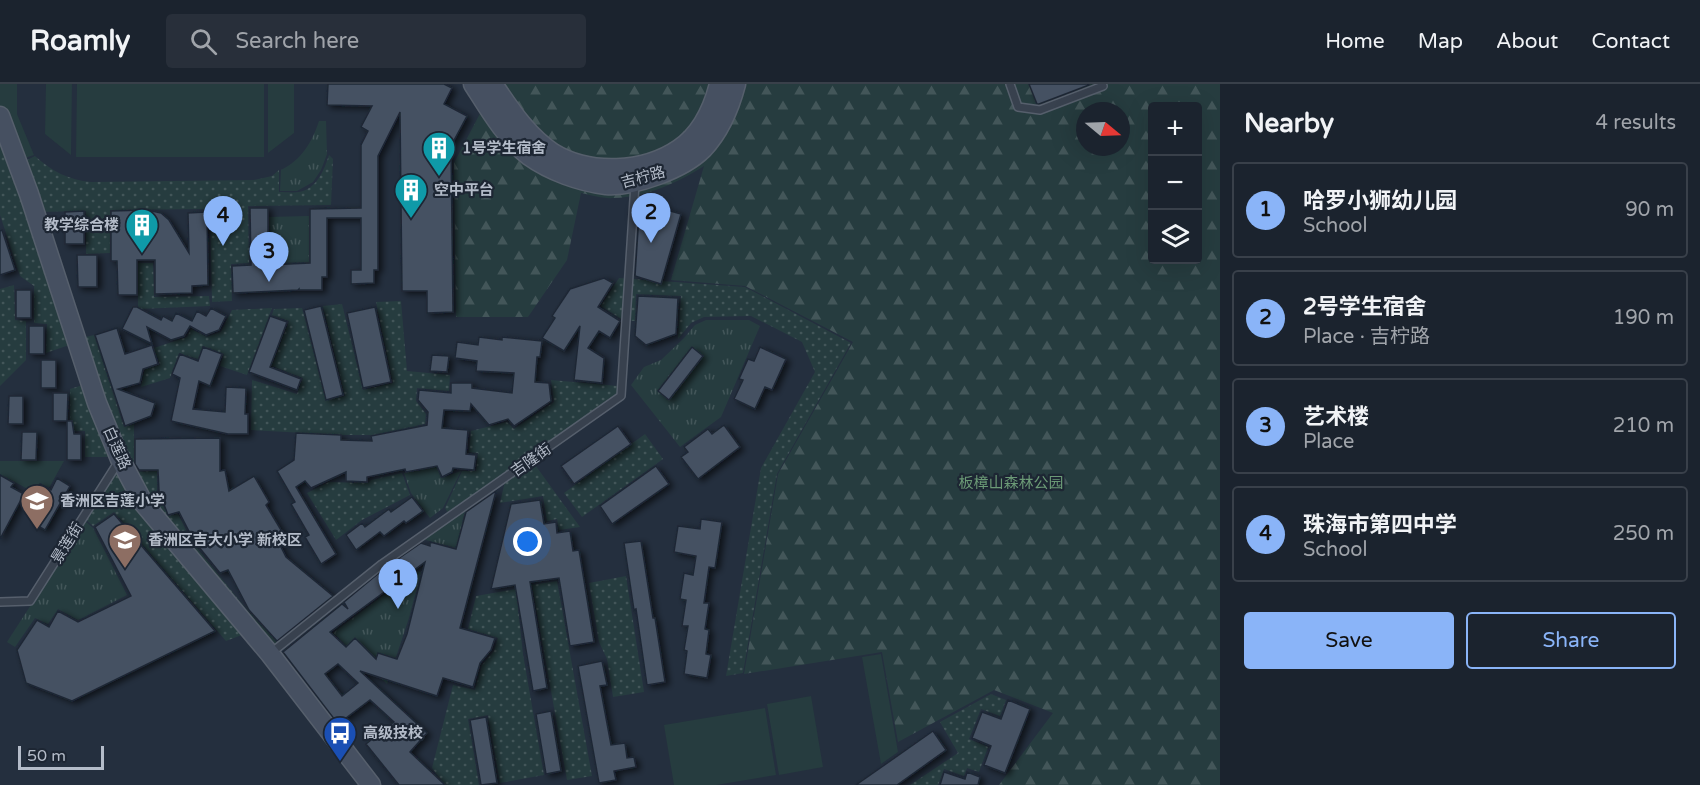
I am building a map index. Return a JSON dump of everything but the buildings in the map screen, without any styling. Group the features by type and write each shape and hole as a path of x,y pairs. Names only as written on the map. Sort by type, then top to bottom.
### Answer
{"main road":[{"name":"吉柠路","path":"473,84 500,125 530,156 551,169 579,179 607,185 635,182 684,164 703,149 724,116 736,84"},
{"name":"吉柠路","path":"493,84 523,126 554,153 573,161 611,170 648,163 679,149 701,127 719,84"},
{"name":"白莲路","path":"0,116 29,194 97,403 120,459 144,504 270,654 371,785"}],"lane":[{"path":"1010,84 1018,107 1040,110 1103,86"},
{"name":"吉隆街","path":"270,654 382,564 621,396 635,182"},
{"name":"景莲街","path":"0,602 30,601 120,459"}],"green space":[{"path":"0,84 17,84 17,114 34,155 19,160 0,108"},
{"path":"46,84 72,84 71,155 45,134"},
{"path":"77,84 264,84 264,157 76,157"},
{"path":"268,84 294,84 294,133 268,153"},
{"name":"板樟山森林公园","path":"473,84 1220,84 1220,785 999,785 1053,713 994,690 898,742 882,652 744,674 778,474 853,342 745,286 671,280 704,166 672,183 638,195 610,198 581,193 567,260 528,317 456,317 454,163 485,104"},
{"path":"319,121 326,121 327,154 321,170 313,182 297,191 280,191 281,170 305,150"},
{"path":"0,128 75,343 46,353 47,324 34,323 34,286 20,276 0,215"},
{"path":"329,155 333,159 331,205 248,206 249,263 231,264 232,301 212,302 210,209 110,210 110,253 86,254 86,211 39,212 21,163 35,156 61,174 91,182 254,180 272,176 279,170 279,192 299,192 315,183"},
{"path":"309,216 309,262 270,263 269,217"},
{"path":"138,263 153,263 154,297 209,296 210,306 138,309"},
{"path":"619,278 745,287 851,343 777,474 743,673 726,676 761,468 815,372 802,342 751,316 704,317 691,323 678,339 681,296 636,294 635,321 623,320 601,306"},
{"path":"14,285 15,320 26,321 26,360 0,386 0,289"},
{"path":"401,301 407,371 450,375 449,391 417,388 416,401 426,414 425,424 372,435 251,430 252,380 297,394 303,378 272,366 289,321 272,315 274,309 302,308 326,400 345,396 323,306 342,304 363,390 393,383 376,302"},
{"path":"272,308 247,375 220,366 224,354 203,346 198,359 179,353 170,378 141,387 145,369 160,365 154,348 187,337 191,329 207,337 221,332 232,310"},
{"path":"706,320 749,320 760,326 721,417 680,447 631,385 644,367 661,360 695,325"},
{"path":"94,335 124,427 134,424 134,472 157,471 157,491 168,516 178,514 192,542 247,610 279,644 270,651 145,503 78,339"},
{"path":"551,380 618,386 618,395 449,515 445,508 462,471 476,471 478,453 469,452 471,431 507,422 514,429 554,402"},
{"path":"86,384 116,457 85,457 85,431 70,431 70,389"},
{"path":"645,434 663,459 582,517 564,493"},
{"path":"429,448 441,478 461,471 443,508 430,518 411,493 404,473 428,469 424,449"},
{"path":"0,461 64,461 49,488 40,483 35,493 0,474"},
{"path":"533,462 580,527 559,530 557,519 547,521 543,496 500,503 505,481"},
{"path":"119,464 247,633 226,641 114,512 93,526 85,519"},
{"path":"402,473 410,495 362,520 336,540 307,493 329,482 368,483 371,480"},
{"path":"466,507 456,548 422,539"},
{"path":"85,521 93,528 127,595 78,620 58,609 48,624 35,618 15,647 7,642"},
{"path":"416,571 421,572 409,618 387,684 333,633"},
{"path":"626,576 644,692 613,697 607,659 599,642 589,583"},
{"path":"557,581 592,776 567,780 532,585"},
{"path":"516,589 523,654 544,775 500,783 488,715 468,719 479,785 445,785 432,768 453,685 475,690 482,665 494,651 498,638 468,629 476,596"},
{"path":"881,654 898,752 881,764 862,657"},
{"path":"991,694 1006,700 1000,716 981,709 969,739 988,747 979,772 967,768 964,776 944,769 938,785 910,785 958,753 940,722"},
{"path":"811,696 823,767 779,775 767,704"},
{"path":"765,708 776,775 716,785 674,785 664,725"}],"place":[{"name":"1号学生宿舍","path":"439,177"},
{"name":"空中平台","path":"411,219"},
{"name":"2号学生宿舍","path":"651,243"},
{"name":"珠海市第四中学","path":"223,246"},
{"name":"教学综合楼","path":"142,254"},
{"name":"艺术楼","path":"269,282"},
{"name":"香洲区吉莲小学","path":"37,530"},
{"name":"香洲区吉大小学 新校区","path":"125,569"},
{"name":"哈罗小狮幼儿园","path":"398,609"},
{"name":"高级技校","path":"340,762"}]}
